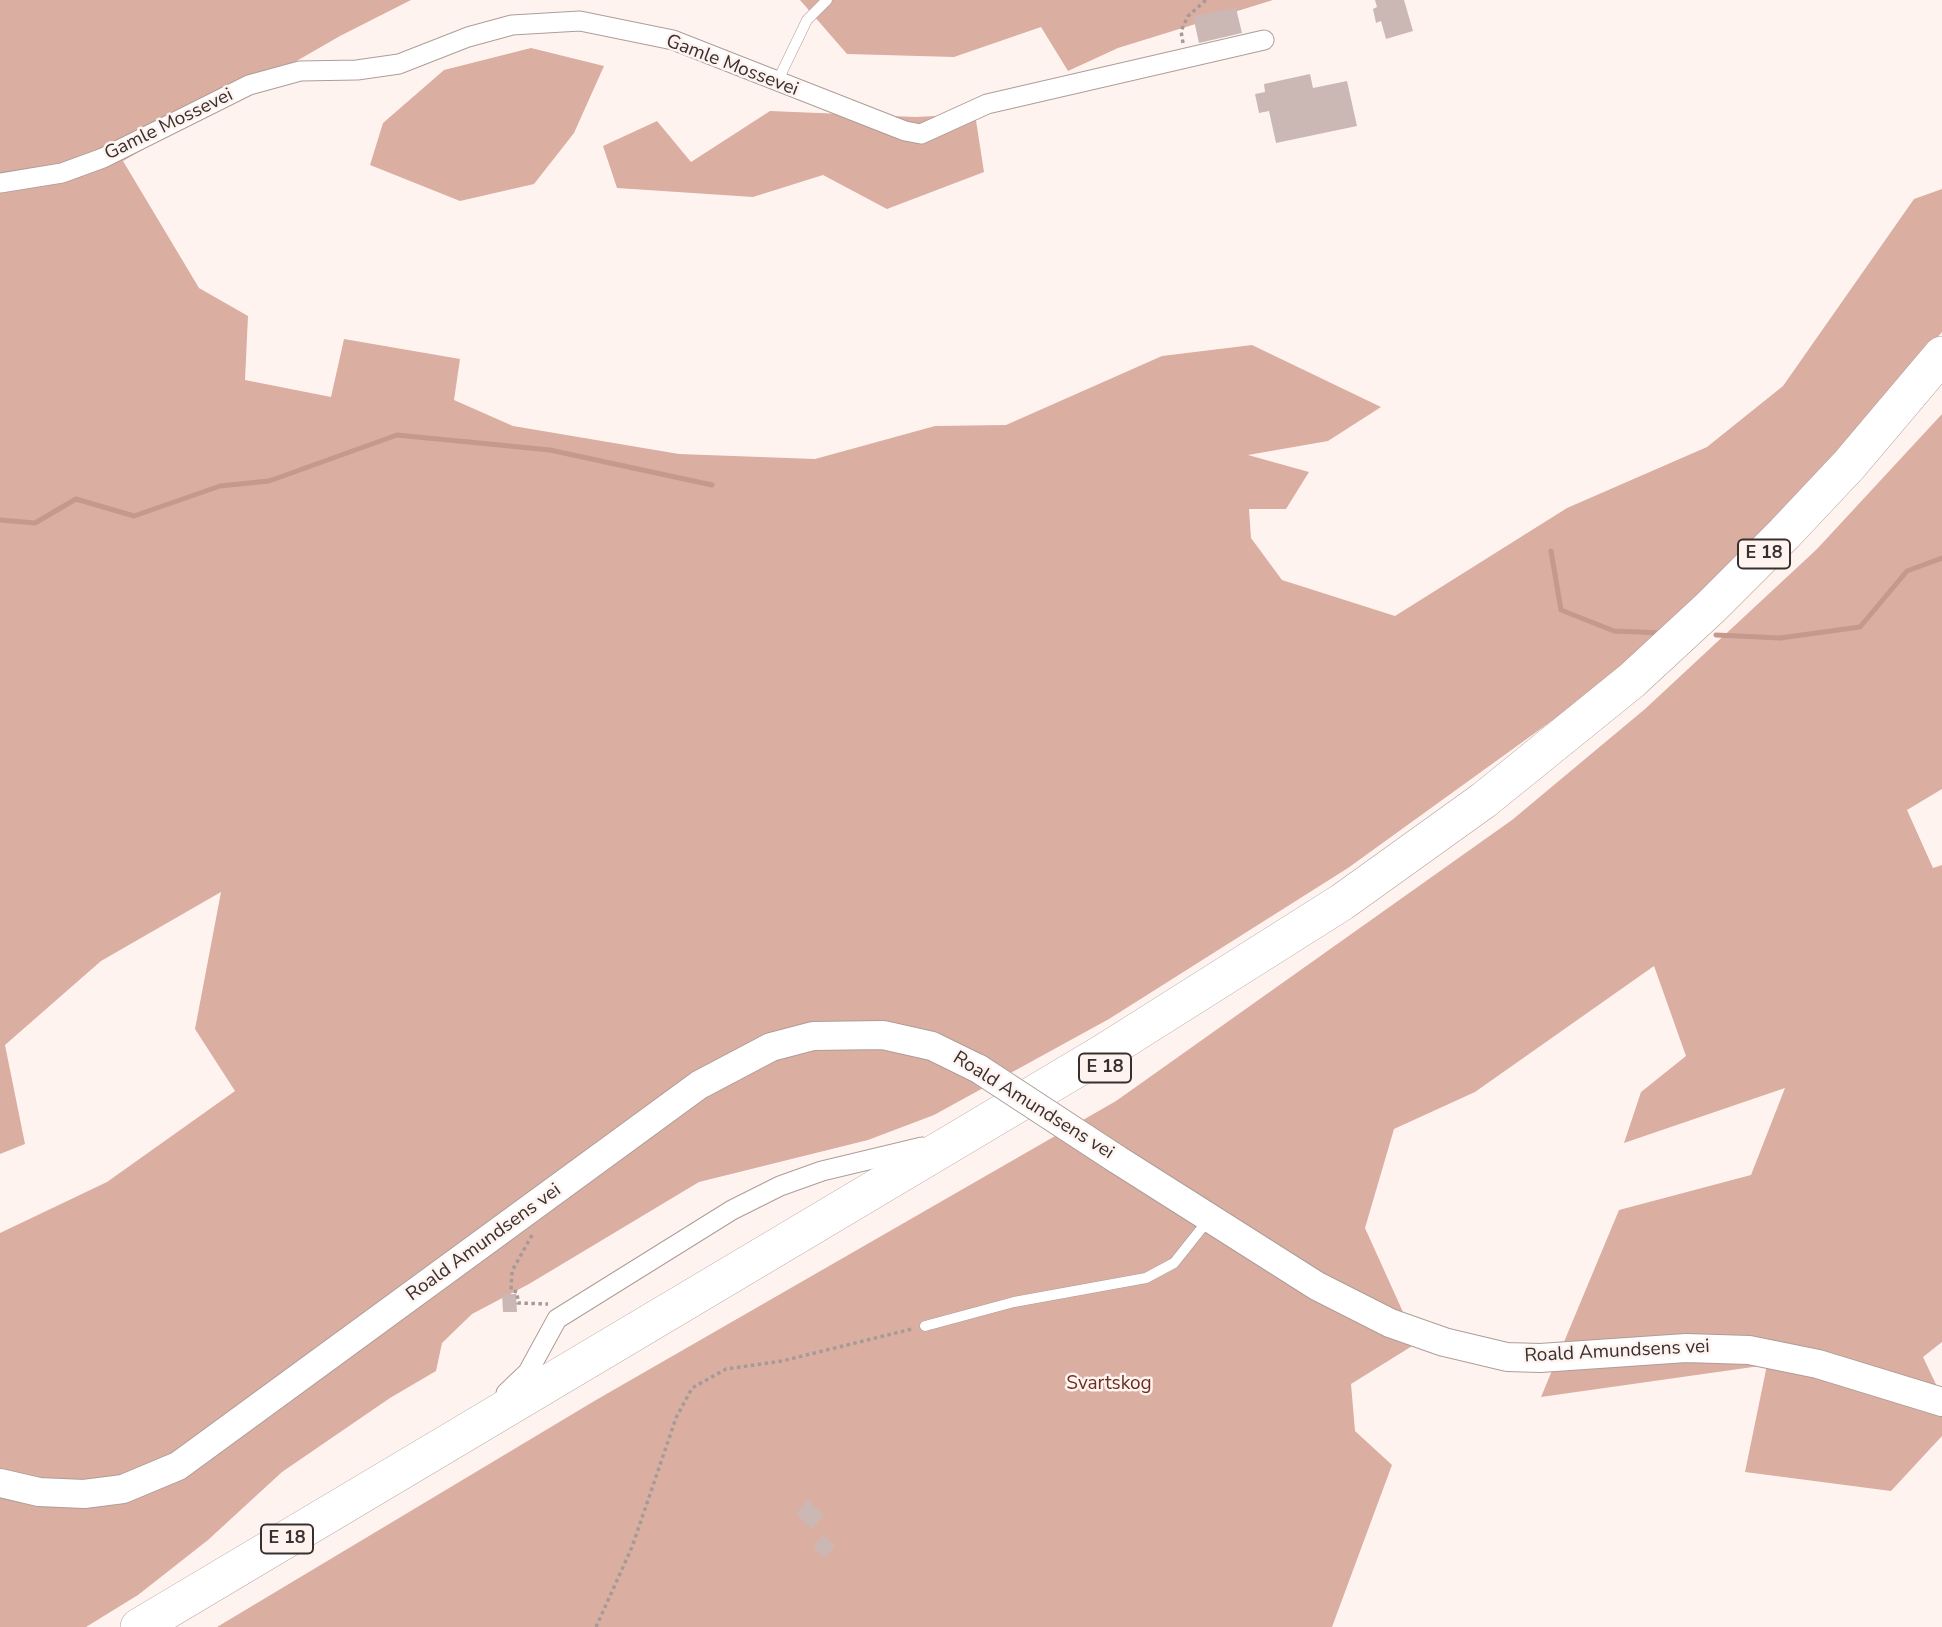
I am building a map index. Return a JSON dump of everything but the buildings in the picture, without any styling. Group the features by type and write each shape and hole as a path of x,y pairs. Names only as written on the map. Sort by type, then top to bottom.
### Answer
{"highway":[{"name":"E 18","path":"139,1627 970,1133 1198,994 1342,902 1483,800 1641,672 1767,551 1849,465 1942,355"},
{"name":"E 18","path":"169,1627 1107,1067 1284,957 1418,865 1580,744 1722,616 1860,474 1942,380"}],"main road":[{"name":"Roald Amundsens vei","path":"0,1483 39,1492 83,1494 122,1489 159,1476 177,1466 699,1085 771,1047 813,1036 883,1035 932,1046 979,1069 1281,1265 1354,1306 1417,1334 1478,1352 1540,1358 1686,1348 1749,1350 1818,1364 1942,1402"}],"street":[{"name":"Gamle Mossevei","path":"0,183 62,173 103,158 249,85 300,71 357,71 399,64 468,37 512,25 580,21 673,40 777,83 905,131 921,134 987,104 1054,86 1264,40"},
{"path":"435,1450 528,1372 557,1319 732,1210 780,1186 822,1171 970,1133"}],"lane":[{"path":"777,83 807,20 827,0"},
{"path":"925,1326 1014,1302 1146,1278 1174,1263 1209,1219"}],"path":[{"path":"1186,59 1181,31 1188,16 1206,0"},
{"path":"532,1208 541,1223 517,1259 512,1271 512,1290 517,1292 518,1303 548,1304 571,1309"},
{"path":"596,1627 632,1547 676,1419 692,1388 726,1369 782,1361 925,1326"}],"green space":[{"path":"0,0 411,0 340,36 123,161 199,288 248,316 245,380 331,397 344,339 460,359 454,400 513,426 679,454 815,459 935,426 1006,425 1162,356 1252,345 1381,407 1328,441 1248,455 1309,472 1286,509 1249,509 1251,538 1282,580 1395,616 1567,508 1707,447 1783,386 1914,199 1942,189 1942,332 1780,516 1618,673 1348,868 1109,1019 934,1115 868,1140 699,1182 529,1284 472,1314 442,1343 436,1371 390,1398 282,1472 208,1540 138,1595 86,1627 0,1627 0,1233 107,1182 235,1091 195,1029 221,892 101,961 5,1045 25,1144 0,1154"},
{"path":"800,0 1273,0 1118,48 1068,71 1041,27 954,57 847,54"},
{"path":"531,48 604,66 574,133 534,184 460,201 370,165 383,123 444,70"},
{"path":"770,111 916,117 975,114 984,172 887,209 823,175 753,197 617,188 603,146 657,121 691,162"},
{"name":"Svartskog","path":"1942,414 1942,789 1907,810 1933,868 1942,865 1942,1342 1923,1357 1942,1397 1942,1436 1891,1491 1745,1472 1767,1365 1541,1397 1619,1210 1751,1175 1785,1088 1624,1143 1641,1092 1686,1056 1654,966 1475,1092 1394,1129 1365,1228 1417,1343 1351,1384 1355,1431 1392,1465 1332,1627 217,1627 596,1400 1116,1101 1512,820 1645,709 1817,549"}],"waterway":[{"path":"0,520 35,523 76,499 134,516 220,486 269,481 397,435 550,450 712,485"},
{"path":"1551,551 1561,610 1614,631 1662,633"},
{"path":"1716,635 1780,638 1860,627 1907,571 1942,558"}]}
